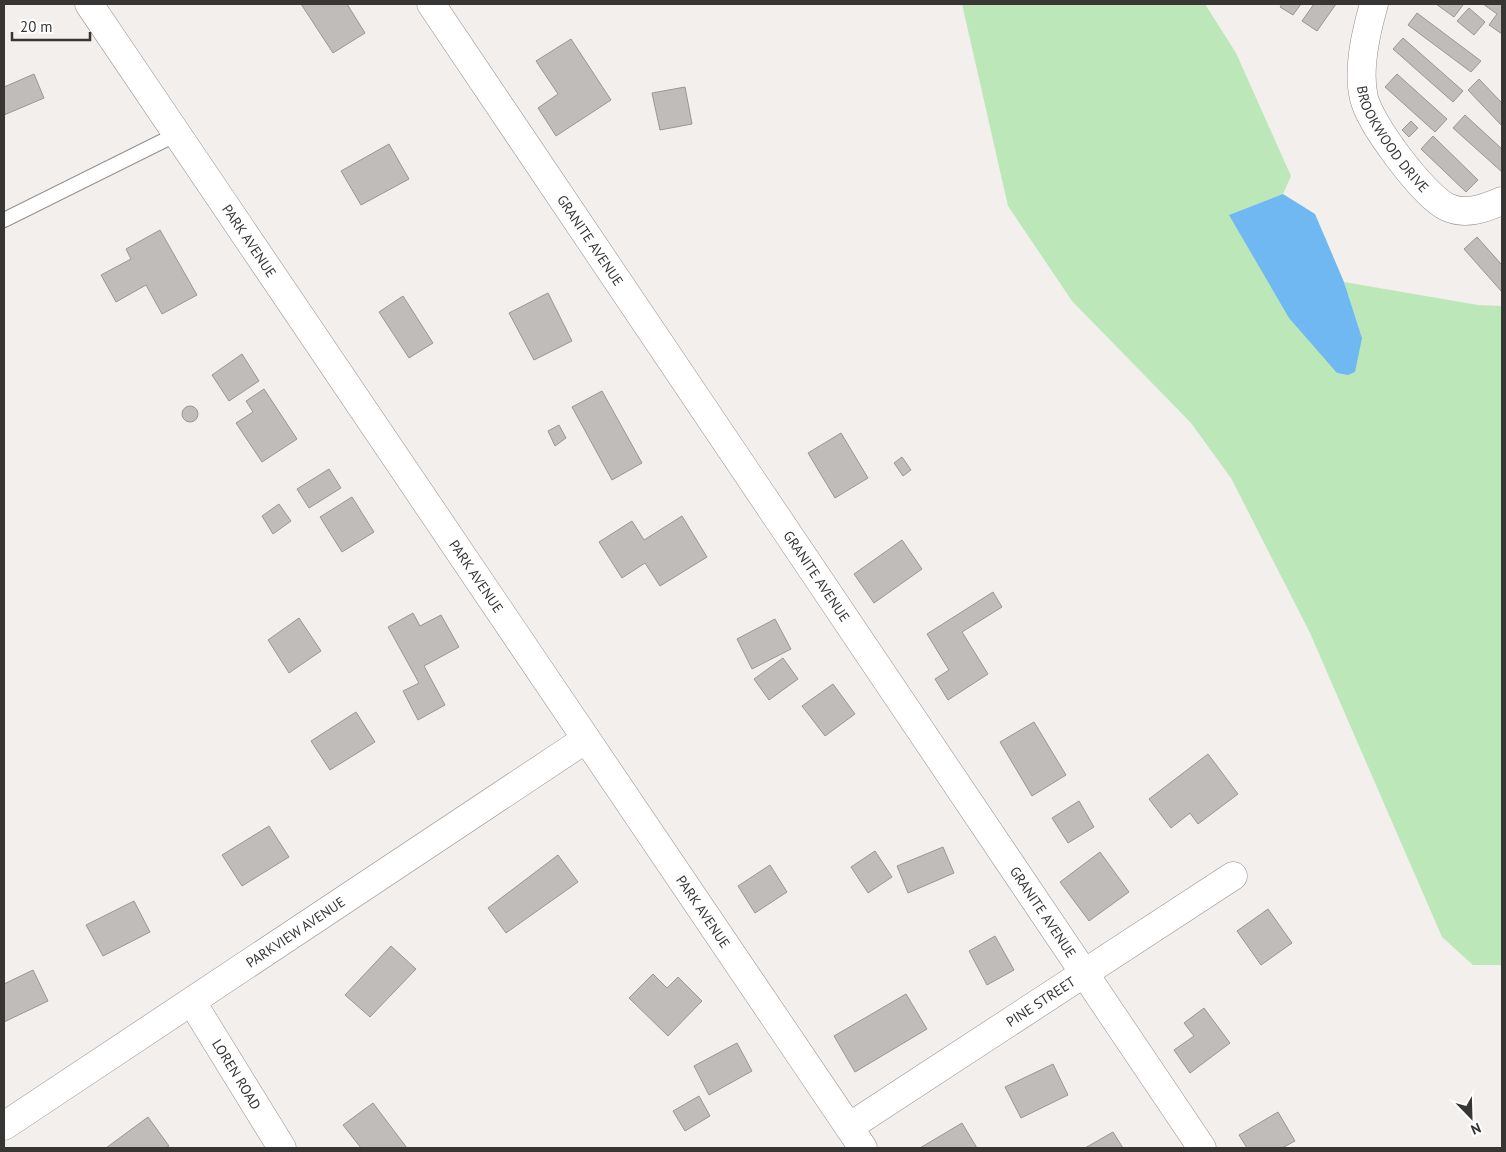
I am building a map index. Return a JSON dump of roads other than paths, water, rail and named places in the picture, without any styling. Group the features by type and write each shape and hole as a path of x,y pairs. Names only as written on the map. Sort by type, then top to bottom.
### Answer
{"street":[{"name":"PARK AVENUE","path":"89,4 856,1137"},
{"name":"GRANITE AVENUE","path":"431,4 1202,1148"},
{"name":"BROOKWOOD DRIVE","path":"1374,4 1366,34 1362,74 1364,99 1375,124 1399,159 1432,195 1447,207 1464,211 1481,210 1502,201"},
{"name":"PARKVIEW AVENUE","path":"4,1126 586,739"},
{"name":"PINE STREET","path":"856,1137 1084,973 1233,876"},
{"name":"LOREN ROAD","path":"192,1002 282,1148"}],"lane":[{"path":"4,220 177,134"}],"water":[{"path":"1283,194 1315,214 1344,282 1362,338 1355,372 1348,375 1337,373 1289,318 1229,215"}]}
